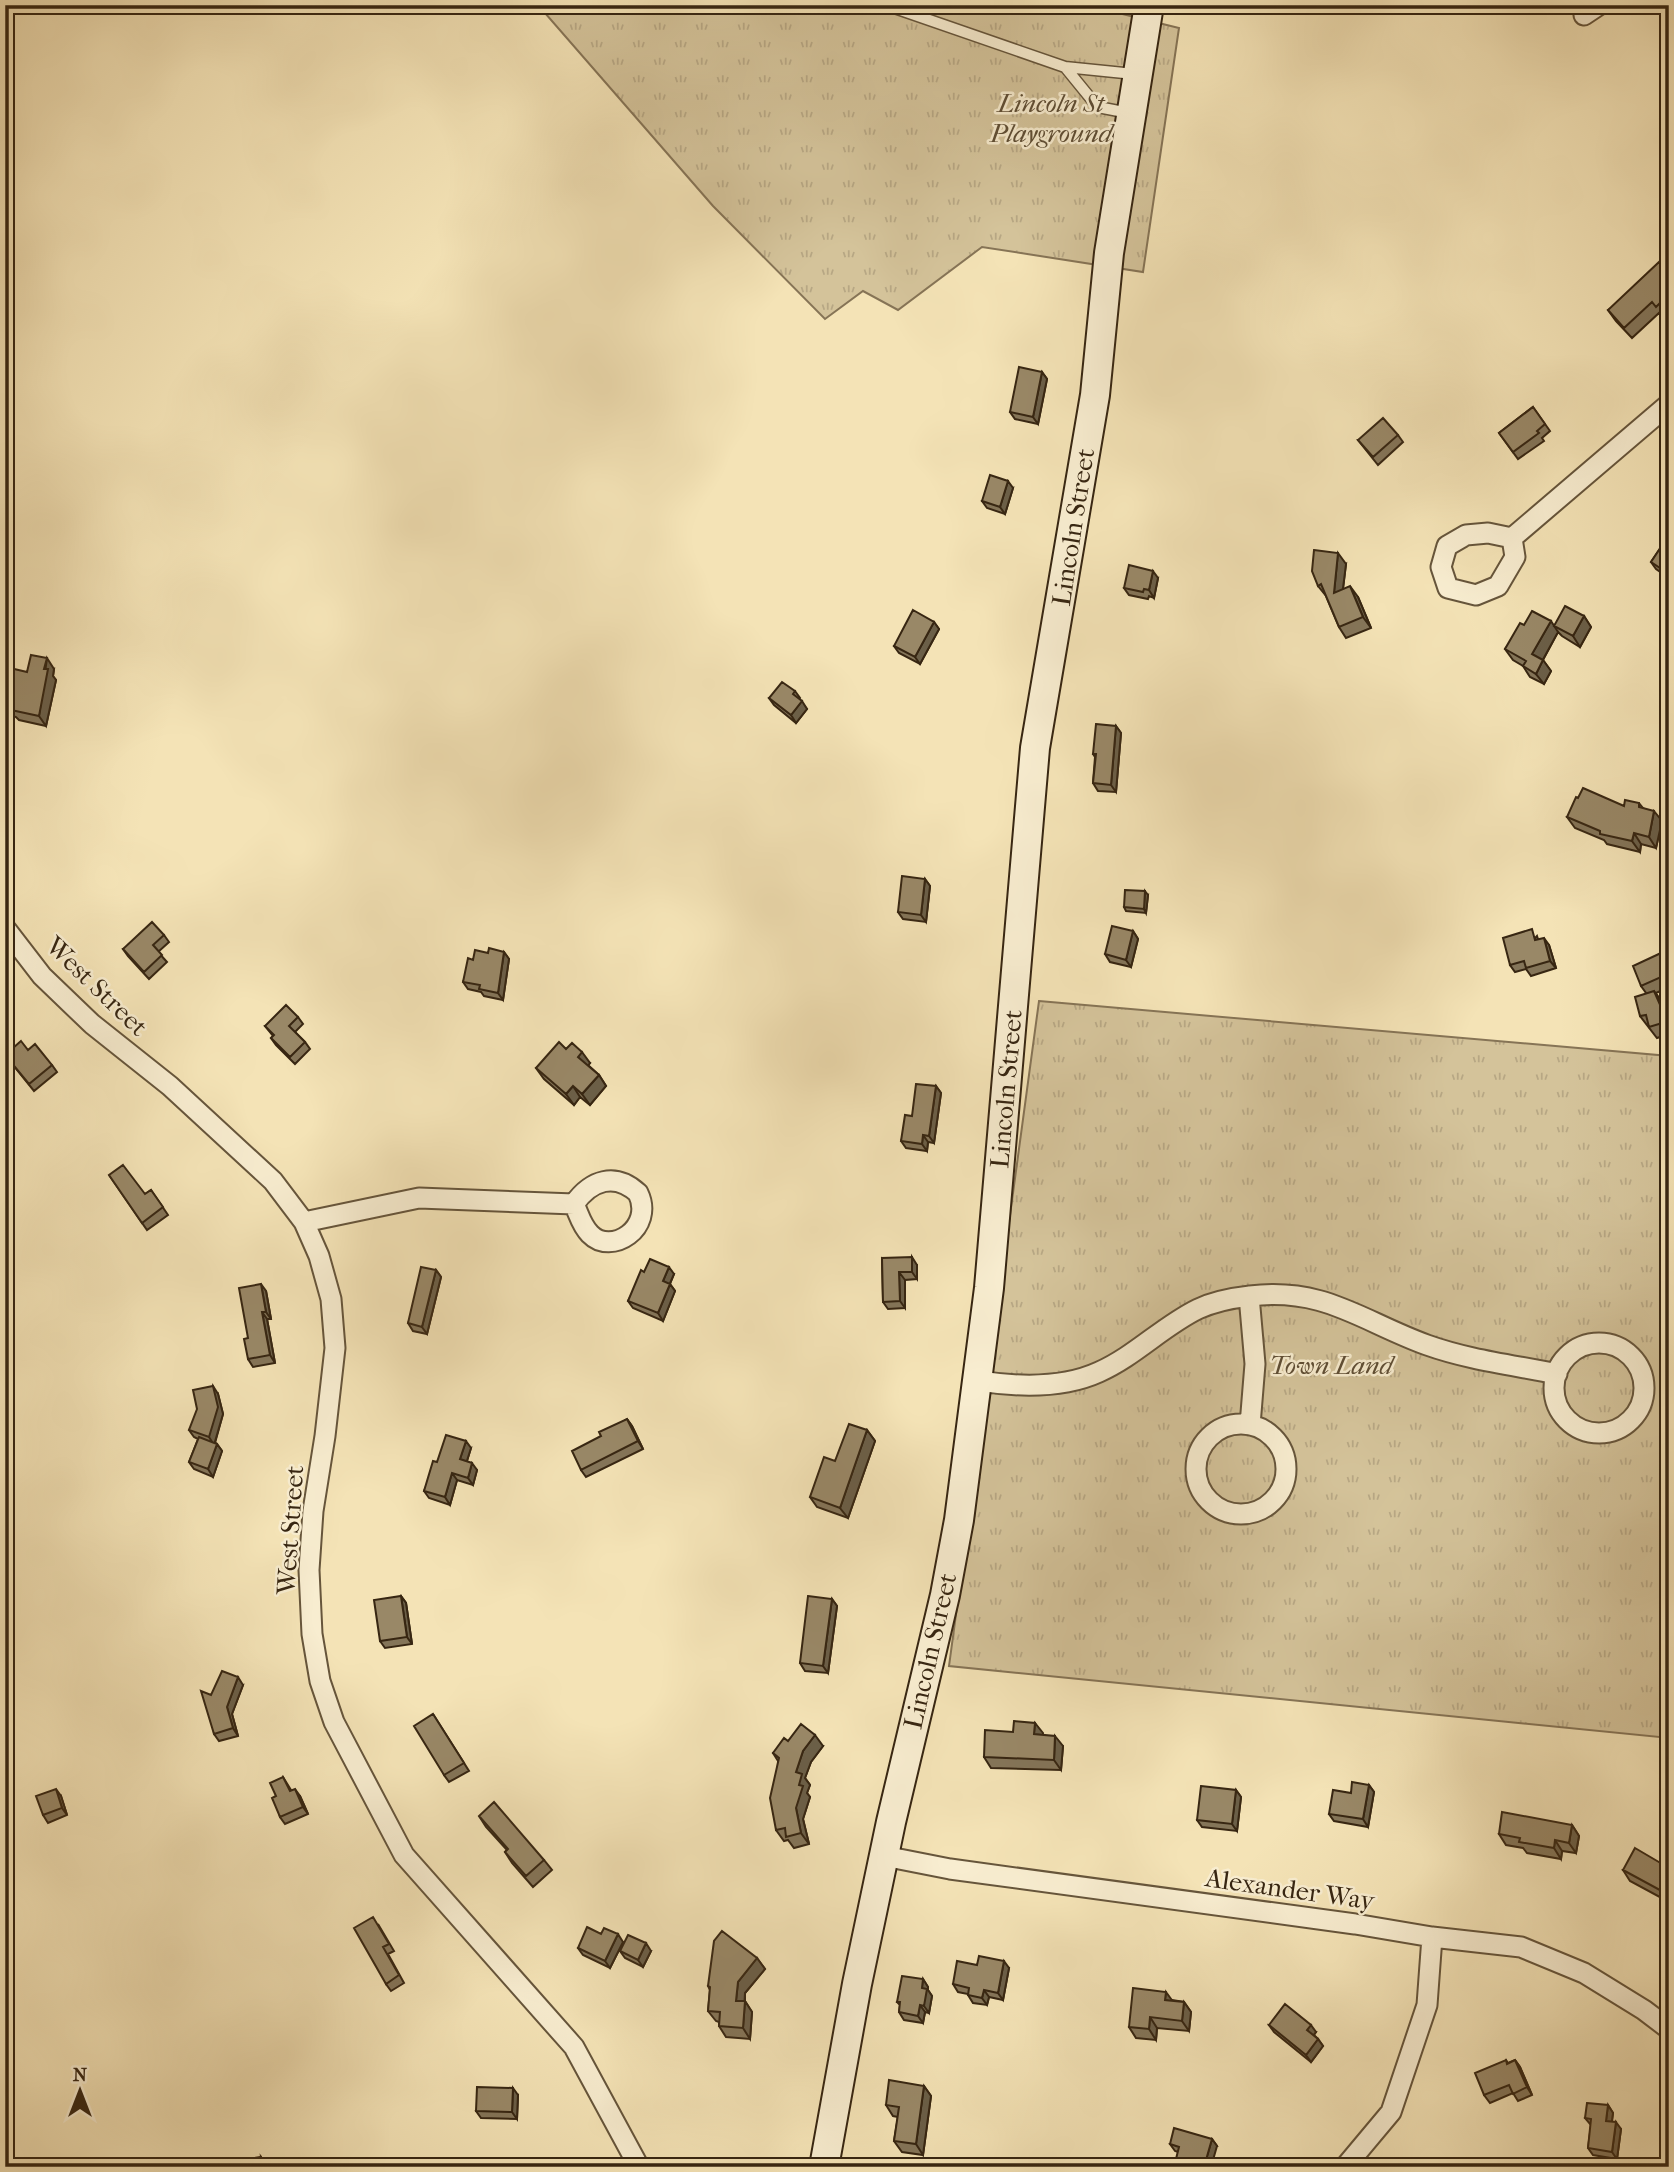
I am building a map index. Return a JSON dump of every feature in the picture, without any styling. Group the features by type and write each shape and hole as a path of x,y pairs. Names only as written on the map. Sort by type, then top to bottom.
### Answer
{"main road":[{"name":"Lincoln Street","path":"824,2167 840,2070 884,1856 945,1595 959,1520 979,1381 1000,1172 1035,748 1095,395 1109,253 1149,5"}],"street":[{"path":"1512,538 1669,404"},
{"name":"West Street","path":"5,928 42,976 92,1024 170,1086 273,1181 304,1222 320,1256 331,1299 335,1348 313,1511 309,1570 314,1646 320,1681 334,1723 404,1855 574,2047 639,2167"},
{"path":"304,1222 419,1198 574,1204"},
{"path":"979,1381 1012,1386 1071,1381 1099,1372 1196,1310 1217,1301 1286,1293 1348,1309 1427,1345 1468,1358 1557,1374"},
{"path":"1249,1296 1255,1364 1250,1425"},
{"path":"1593,1344 1609,1344 1623,1350 1634,1360 1642,1373 1645,1389 1642,1404 1634,1417 1622,1427 1608,1433 1592,1433 1579,1429 1567,1421 1559,1409 1554,1395 1557,1374 1568,1356 1579,1348 1593,1344"},
{"path":"1235,1424 1250,1425 1265,1431 1276,1441 1284,1454 1284,1485 1270,1503 1250,1514 1234,1514 1209,1502 1198,1483 1196,1462 1209,1437 1235,1424"},
{"name":"Alexander Way","path":"884,1856 963,1871 1355,1924 1432,1937 1521,1947 1584,1973 1644,2010 1669,2029"},
{"path":"1345,2167 1391,2112 1427,2005 1432,1937"}],"lane":[{"path":"886,5 1065,67 1138,74"},
{"path":"1065,67 1096,105 1132,113"}],"green space":[{"name":"Lincoln St Playground","path":"538,5 1086,5 1179,28 1143,272 982,247 898,310 863,291 825,319 713,206"},
{"name":"Town Land","path":"1039,1001 1669,1056 1669,1738 949,1666"}],"building":[{"path":"1659,262 1669,273 1669,294 1656,307 1652,302 1624,328 1608,310"},
{"path":"1019,367 1042,372 1033,417 1010,412"},
{"path":"1533,407 1545,424 1537,431 1539,433 1513,452 1499,433"},
{"path":"1383,418 1398,435 1373,457 1358,440"},
{"path":"990,475 1008,481 1000,507 982,501"},
{"path":"1669,535 1669,574 1651,562"},
{"path":"1314,550 1338,553 1334,593 1350,586 1363,617 1339,627 1321,584 1318,586 1312,571"},
{"path":"1129,565 1153,571 1149,590 1144,589 1143,592 1124,588"},
{"path":"1565,606 1584,616 1573,636 1554,626"},
{"path":"913,610 934,622 915,657 894,646"},
{"path":"1532,611 1551,621 1532,654 1543,660 1536,674 1523,666 1526,661 1505,649 1520,623 1524,625"},
{"path":"31,655 47,658 44,669 48,669 39,716 11,710 12,707 5,705 10,668 27,672"},
{"path":"782,682 795,691 793,694 802,701 791,715 769,698"},
{"path":"1096,724 1116,726 1111,785 1093,783"},
{"path":"1583,788 1624,806 1625,800 1639,803 1639,807 1654,811 1649,837 1634,833 1632,841 1600,834 1600,831 1567,817"},
{"path":"902,876 925,879 921,915 898,912"},
{"path":"1125,890 1145,891 1144,909 1124,907"},
{"path":"152,922 164,935 153,945 162,955 144,972 123,949"},
{"path":"1112,926 1133,931 1126,960 1105,954"},
{"path":"1532,929 1535,940 1544,938 1550,961 1526,968 1524,961 1510,965 1503,938"},
{"path":"489,948 504,952 498,993 479,989 480,985 463,982 468,958 473,960 475,950 488,953"},
{"path":"1661,953 1668,974 1641,986 1633,966"},
{"path":"1654,991 1661,1007 1667,1005 1669,1021 1649,1027 1646,1015 1640,1016 1635,997"},
{"path":"286,1005 298,1017 289,1026 305,1042 290,1057 271,1038 274,1035 265,1026"},
{"path":"21,1041 28,1050 35,1044 52,1065 29,1084 5,1055"},
{"path":"559,1042 566,1049 572,1043 582,1052 578,1057 599,1075 582,1094 573,1086 566,1094 536,1068"},
{"path":"916,1084 936,1086 929,1136 923,1135 922,1144 901,1141 905,1115 912,1116"},
{"path":"123,1165 145,1194 151,1190 163,1207 142,1223 109,1175"},
{"path":"912,1257 912,1272 899,1272 900,1301 883,1302 882,1258"},
{"path":"650,1259 669,1267 663,1281 670,1284 658,1313 628,1301 641,1270 644,1272"},
{"path":"421,1267 436,1270 422,1327 408,1323"},
{"path":"261,1284 266,1312 262,1312 270,1355 248,1359 244,1339 248,1338 239,1288"},
{"path":"213,1386 218,1407 209,1437 189,1430 197,1409 193,1390"},
{"path":"627,1419 638,1441 581,1470 572,1451 601,1436 599,1432"},
{"path":"849,1424 867,1430 840,1508 810,1497 824,1457 835,1461"},
{"path":"446,1435 466,1441 460,1459 472,1463 468,1478 452,1473 445,1497 424,1491 433,1461 437,1462"},
{"path":"199,1437 217,1444 208,1469 189,1462"},
{"path":"401,1596 407,1637 380,1641 374,1600"},
{"path":"808,1596 832,1599 823,1666 800,1663"},
{"path":"222,1671 238,1677 227,1707 233,1728 214,1734 201,1691 211,1695"},
{"path":"433,1714 464,1763 444,1775 414,1726"},
{"path":"1014,1721 1035,1723 1034,1734 1055,1736 1054,1760 984,1757 985,1730 1013,1732"},
{"path":"801,1724 815,1735 803,1751 796,1772 802,1774 799,1785 803,1786 796,1808 801,1833 786,1837 785,1828 776,1830 770,1798 779,1758 773,1753 784,1738 788,1741"},
{"path":"283,1777 290,1791 295,1789 303,1807 280,1817 272,1798 276,1796 270,1783"},
{"path":"1352,1782 1369,1785 1363,1819 1329,1814 1333,1790 1351,1793"},
{"path":"1201,1786 1236,1790 1232,1824 1197,1820"},
{"path":"56,1789 62,1808 43,1815 36,1796"},
{"path":"494,1802 544,1860 526,1876 505,1852 508,1849 479,1816"},
{"path":"1502,1812 1572,1825 1569,1843 1555,1840 1554,1848 1519,1842 1520,1838 1499,1834"},
{"path":"1635,1848 1669,1868 1669,1895 1623,1870"},
{"path":"373,1917 389,1944 383,1947 399,1975 386,1984 354,1928"},
{"path":"587,1927 601,1934 604,1928 618,1934 605,1961 578,1948"},
{"path":"722,1931 757,1958 738,1982 736,2001 745,2001 743,2028 719,2026 720,2012 708,2011 708,1986 714,1941"},
{"path":"628,1935 646,1943 638,1960 620,1951"},
{"path":"979,1956 1004,1961 998,1993 984,1990 982,1998 968,1995 969,1988 953,1984 957,1961 977,1965"},
{"path":"902,1976 923,1979 922,1988 927,1989 924,2006 920,2005 918,2016 899,2012 900,2002 897,2002"},
{"path":"1133,1988 1166,1992 1165,2000 1184,2002 1182,2021 1150,2017 1149,2029 1129,2027"},
{"path":"1285,2004 1311,2025 1307,2030 1318,2039 1306,2055 1269,2025"},
{"path":"1506,2060 1507,2064 1515,2060 1527,2087 1513,2094 1509,2085 1484,2095 1475,2073"},
{"path":"889,2080 924,2086 916,2144 894,2141 899,2107 886,2105"},
{"path":"477,2087 513,2088 512,2112 476,2111"},
{"path":"1587,2103 1608,2105 1606,2121 1616,2122 1612,2152 1588,2148 1591,2119 1585,2118"},
{"path":"1174,2128 1212,2139 1204,2167 1174,2167 1179,2147 1170,2144"},
{"path":"261,2157 262,2167 241,2167 240,2160"},
{"path":"720,2161 723,2167 711,2167"}]}
